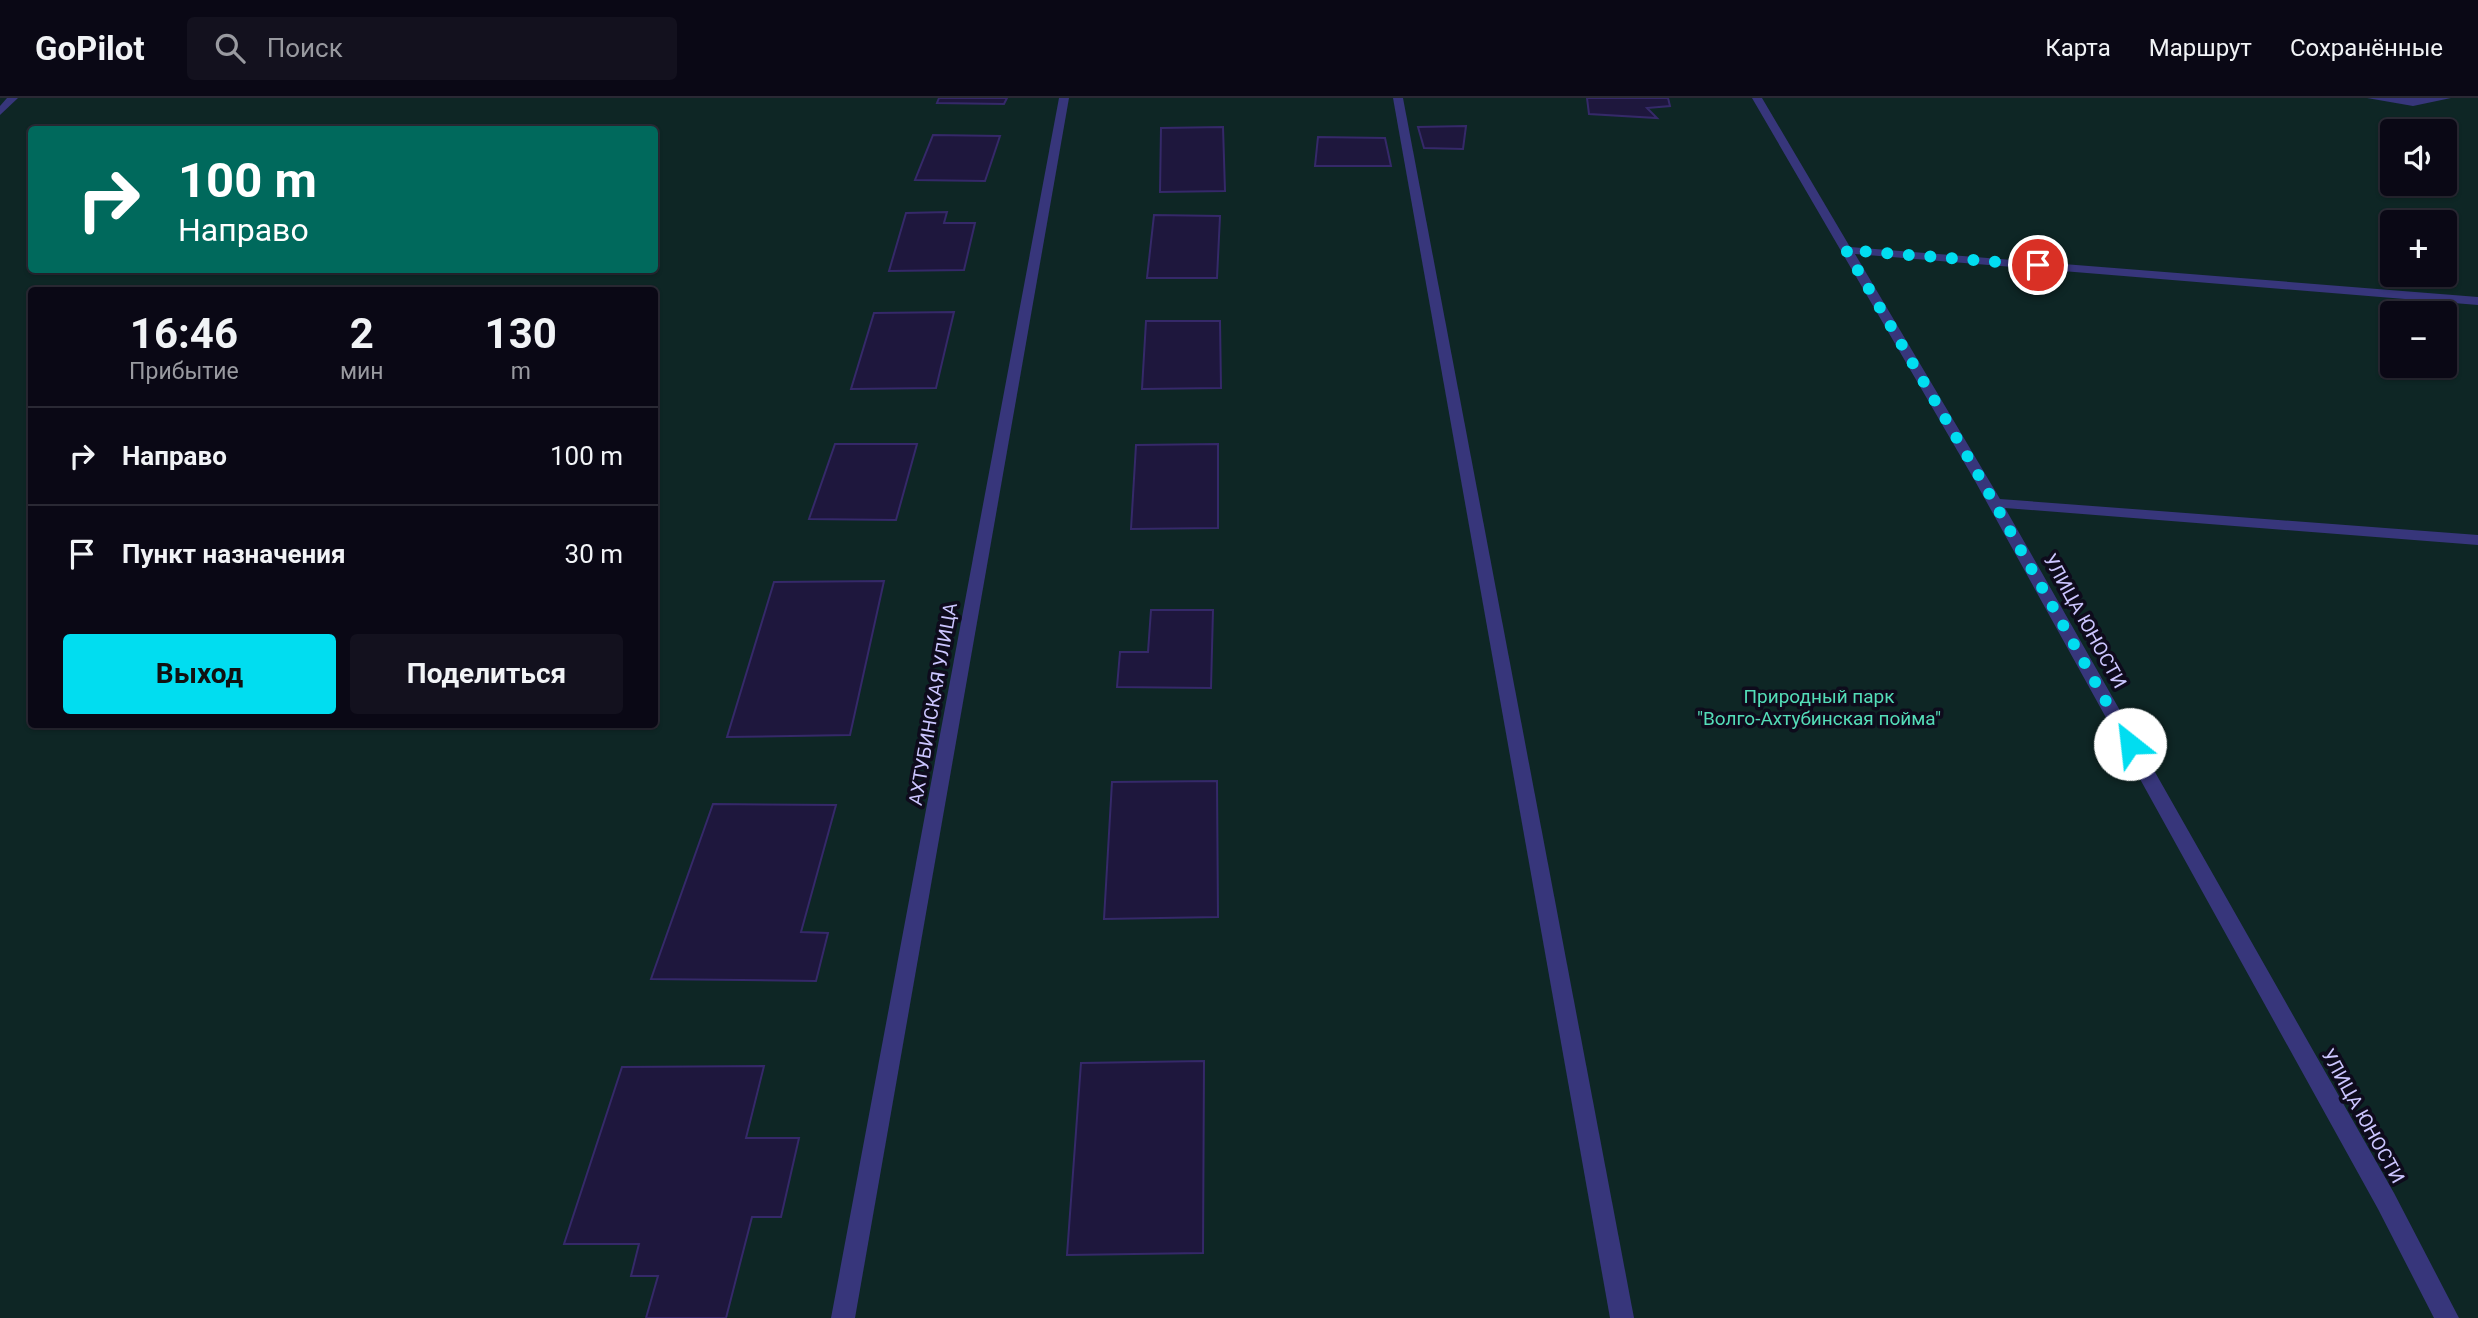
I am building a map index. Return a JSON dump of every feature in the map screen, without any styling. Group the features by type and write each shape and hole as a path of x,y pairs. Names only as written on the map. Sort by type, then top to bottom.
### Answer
{"street":[{"path":"0,112 14,98"},
{"name":"АХТУБИНСКАЯ УЛИЦА","path":"843,1318 1064,98"},
{"path":"1398,98 1622,1318"},
{"name":"УЛИЦА ЮНОСТИ","path":"1757,98 1995,503 2386,1200 2447,1318"},
{"path":"2372,98 2413,103 2446,98"},
{"path":"1846,250 2478,301"},
{"path":"1995,503 2478,540"}],"green space":[{"name":"Природный парк \"Волго-Ахтубинская пойма\"","path":"0,98 2478,98 2478,1318 0,1318"}],"building":[{"path":"939,98 1007,98 1004,104 937,103"},
{"path":"1587,98 1668,98 1670,106 1647,108 1657,118 1589,114"},
{"path":"1466,126 1463,149 1424,148 1418,127"},
{"path":"1223,127 1225,191 1160,192 1161,128"},
{"path":"933,135 1000,136 985,181 915,180"},
{"path":"1318,137 1385,138 1391,166 1315,166"},
{"path":"947,212 944,223 975,223 964,270 889,271 906,213"},
{"path":"1154,215 1220,216 1217,278 1147,278"},
{"path":"954,312 936,388 851,389 874,313"},
{"path":"1146,321 1220,321 1221,388 1142,389"},
{"path":"835,444 917,444 896,520 809,519"},
{"path":"1218,444 1218,528 1131,529 1136,445"},
{"path":"884,581 850,735 727,737 774,582"},
{"path":"1151,610 1213,610 1211,688 1117,687 1120,652 1148,652"},
{"path":"1217,781 1218,917 1104,919 1112,782"},
{"path":"713,804 836,805 801,932 828,933 816,981 651,979"},
{"path":"1204,1061 1203,1253 1067,1255 1081,1063"},
{"path":"764,1066 746,1138 799,1138 781,1217 752,1217 726,1318 646,1318 658,1276 631,1276 639,1244 564,1244 622,1067"}],"route":[{"path":"2038,265 1846,250 1982,481 2130,744"}]}
